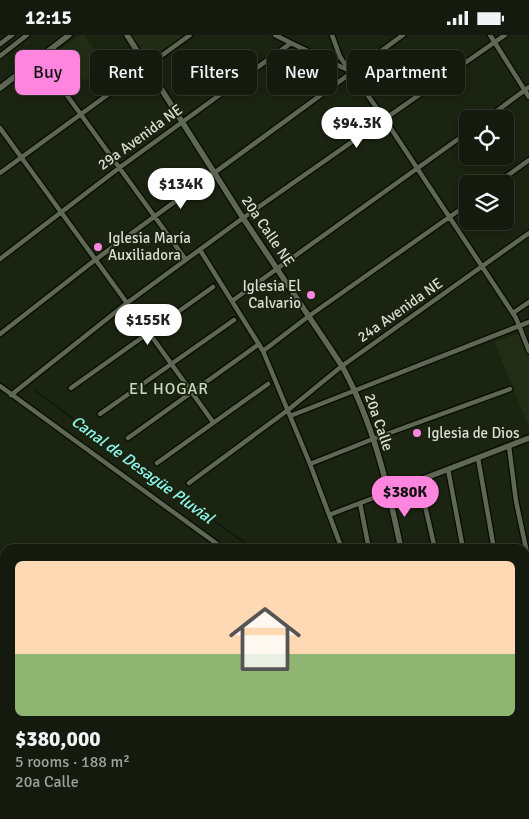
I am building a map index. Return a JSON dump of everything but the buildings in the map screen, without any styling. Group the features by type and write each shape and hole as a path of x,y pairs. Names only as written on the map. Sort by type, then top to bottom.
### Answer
{"street":[{"path":"0,44 12,35"},
{"path":"0,56 27,35"},
{"path":"50,50 69,35"},
{"name":"20a Calle NE","path":"127,35 137,50"},
{"path":"162,56 190,35"},
{"path":"275,35 347,70"},
{"path":"332,35 340,57 347,66"},
{"path":"382,50 403,35"},
{"path":"490,35 527,89 529,97"},
{"path":"11,395 127,303 243,218 504,35"},
{"name":"29a Avenida NE","path":"0,259 119,168 291,43"},
{"path":"0,334 95,261 347,76"},
{"path":"0,88 15,77"},
{"name":"20a Calle NE","path":"162,89 243,218 342,366 355,390"},
{"path":"498,110 527,89"},
{"path":"66,95 186,260"},
{"path":"0,173 107,95"},
{"path":"368,95 513,313 529,351"},
{"path":"0,128 127,303"},
{"path":"232,301 459,139"},
{"path":"509,175 529,161"},
{"path":"263,351 459,210"},
{"name":"24a Avenida NE","path":"189,483 288,410 342,366 529,233"},
{"path":"200,250 260,344 310,464 340,544"},
{"path":"71,388 213,287"},
{"path":"513,313 529,302"},
{"path":"132,309 213,422"},
{"path":"100,414 234,320"},
{"path":"290,415 529,323"},
{"path":"128,438 260,344"},
{"path":"157,463 268,384"},
{"path":"0,386 217,544"},
{"path":"310,464 372,439 510,389"},
{"name":"20a Calle","path":"355,390 389,492 400,544"},
{"path":"330,515 529,438"},
{"path":"509,446 516,501 524,544"},
{"path":"478,458 493,544"},
{"path":"448,469 462,544"},
{"path":"419,481 434,544"},
{"path":"360,503 368,544"}],"shaded area":[{"path":"80,35 84,35 95,50 90,50 90,78 85,82 80,75 80,50 61,49"},
{"path":"131,35 183,35 162,50 142,50"},
{"path":"519,333 529,358 529,427 494,342"}],"waterway":[{"name":"Canal de Desagüe Pluvial","path":"34,390 246,544"}],"place":[{"name":"Iglesia María Auxiliadora","path":"98,247"},
{"name":"Iglesia El Calvario","path":"311,295"},
{"name":"Iglesia de Dios","path":"417,433"}],"district":[{"name":"EL HOGAR","path":"169,388"}]}
